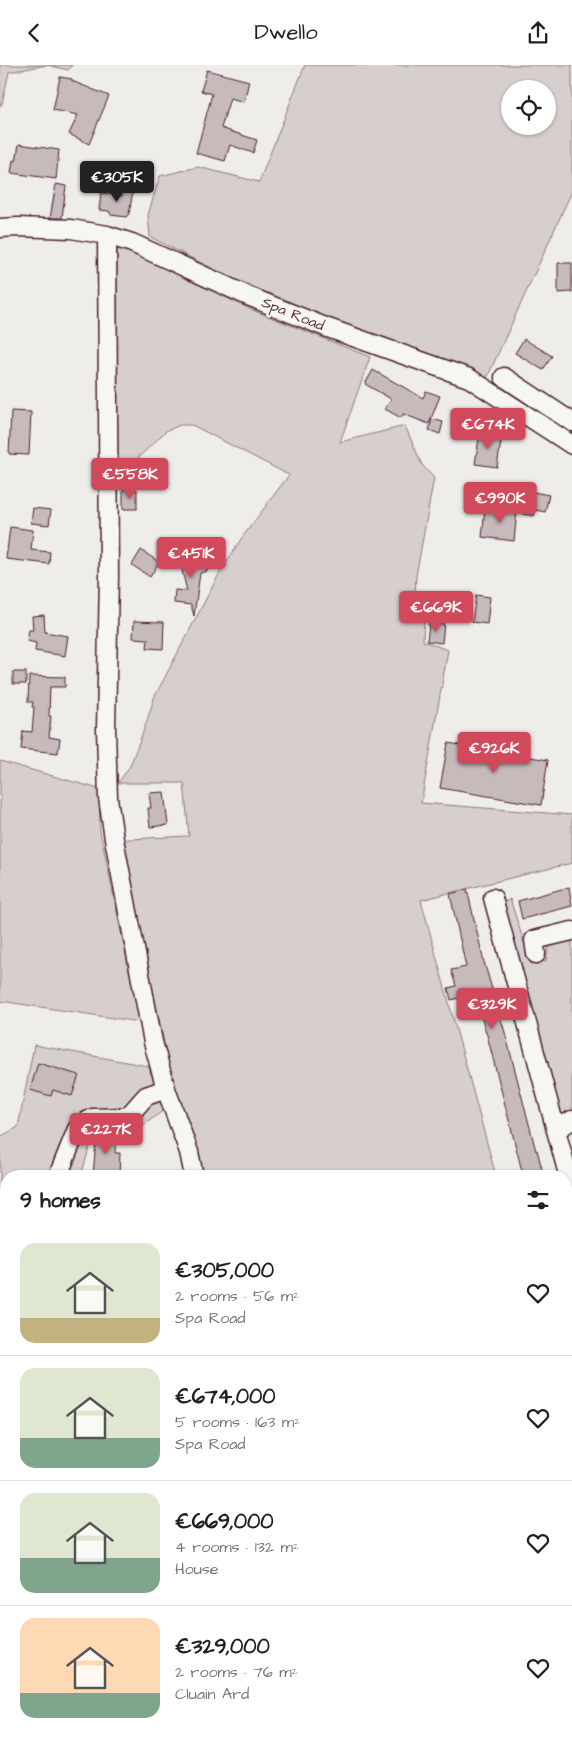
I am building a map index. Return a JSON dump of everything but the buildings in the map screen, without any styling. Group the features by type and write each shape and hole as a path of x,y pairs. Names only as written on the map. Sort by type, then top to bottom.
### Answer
{"street":[{"name":"Spa Road","path":"0,227 71,229 107,235 132,243 248,296 328,328 469,378 572,445"},
{"path":"107,235 109,576 106,729 108,798 114,839 153,1042 166,1089 189,1152 193,1170"},
{"path":"504,377 572,422"},
{"path":"493,898 567,1170"},
{"path":"536,954 534,940 572,931"},
{"path":"60,1170 77,1129 86,1121 125,1117 146,1096 166,1089"},
{"path":"556,1130 572,1120"}],"shaded area":[{"path":"0,65 47,65 9,72 0,106"},
{"path":"47,65 72,65 68,70"},
{"path":"305,65 572,65 572,191 487,378 351,328 225,275 150,237 148,215 160,176 198,167 259,182"},
{"path":"122,245 184,278 250,309 370,357 340,442 405,426 422,465 434,478 416,576 414,613 424,615 423,641 448,650 421,803 572,815 572,863 421,900 494,1170 198,1170 178,1109 122,844 128,839 189,836 184,783 118,783 130,766 154,698 218,576 241,539 289,475 192,425 180,425 166,431 117,478 117,250"},
{"path":"0,761 99,789 100,831 140,1022 0,1001"},
{"path":"510,899 531,964 546,961 548,948 572,940 572,1116 565,1116 558,1111 503,903"},
{"path":"34,1045 148,1066 165,1109 135,1132 95,1128 83,1170 0,1170 0,1137 18,1127"}]}
